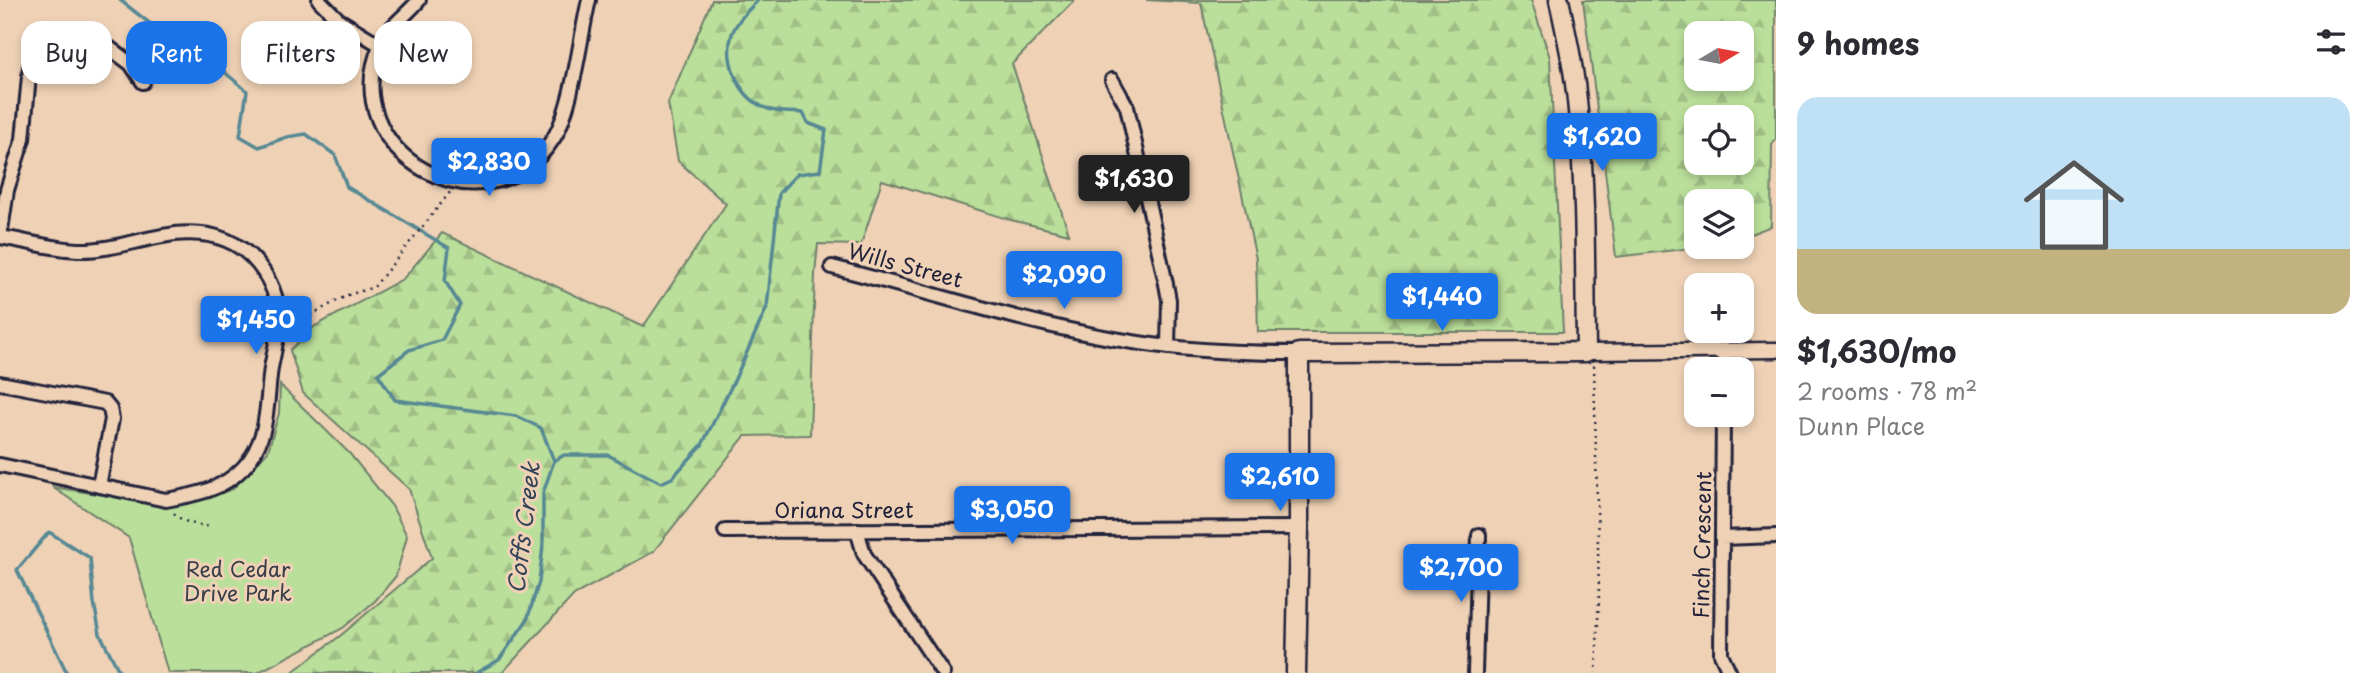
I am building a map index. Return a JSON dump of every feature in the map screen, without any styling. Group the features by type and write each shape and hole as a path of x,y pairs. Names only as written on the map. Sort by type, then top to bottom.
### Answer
{"main road":[{"path":"1296,673 1300,527 1299,353 1590,352 1578,108 1559,0"}],"street":[{"path":"319,0 339,20 374,42"},
{"path":"398,21 419,0"},
{"path":"374,67 376,110 396,149 409,162 440,179 457,183 485,182 516,172 532,162 554,137 566,103 589,0"},
{"path":"0,465 166,500 217,488 245,466 261,440 269,412 271,372 278,326 277,300 263,268 227,240 194,232 79,250 0,237 7,190 23,139 30,66 40,44 58,32 88,32 126,60"},
{"path":"1112,80 1127,107 1166,284 1169,299 1168,347"},
{"name":"Wills Street","path":"832,267 1061,327 1168,347 1222,352 1299,353"},
{"path":"1590,352 1776,350"},
{"path":"1724,351 1724,357"},
{"path":"0,383 105,403 110,409 112,419 99,486"},
{"name":"Finch Crescent","path":"1723,427 1721,654 1730,673"},
{"name":"Oriana Street","path":"724,531 1300,527"},
{"path":"857,530 864,554 943,673"},
{"path":"1475,673 1479,536"},
{"path":"1722,538 1776,537"}],"path":[{"path":"278,326 296,324 348,295 374,287 457,183"},
{"path":"1590,352 1599,593 1596,673"},
{"path":"172,499 175,516 212,527"}],"green space":[{"path":"712,0 1075,0 1012,64 1069,234 1011,220 882,180 861,245 818,244 810,435 745,436 653,552 574,595 502,673 291,673 340,636 432,558 409,489 303,393 290,350 315,326 403,279 442,233 643,327 726,204 678,161 668,103"},
{"path":"1146,0 1531,0 1550,58 1563,332 1258,332 1256,259 1201,3"},
{"path":"1583,0 1776,0 1776,139 1772,145 1771,226 1754,233 1754,189 1684,189 1684,249 1616,257"},
{"name":"Red Cedar Drive Park","path":"280,385 350,454 392,506 407,536 396,576 375,601 343,628 257,673 168,673 129,538 52,487 174,506 233,489 268,451 279,413"}],"waterway":[{"name":"Coffs Creek","path":"120,0 171,40 203,54 247,91 240,136 259,147 287,137 306,134 335,155 347,187 449,248 445,281 460,305 442,340 409,350 378,374 395,400 516,416 541,428 554,461 543,493 543,545 539,582 527,620 499,660 476,673"},
{"path":"554,461 564,455 608,455 661,483 672,478 702,445 767,307 779,193 797,174 820,171 826,130 808,123 803,113 776,111 761,106 745,93 739,84 731,64 732,34 740,20 758,0"},
{"name":"Coffs Creek","path":"67,673 17,570 49,532 90,558 100,634 120,673"}]}
